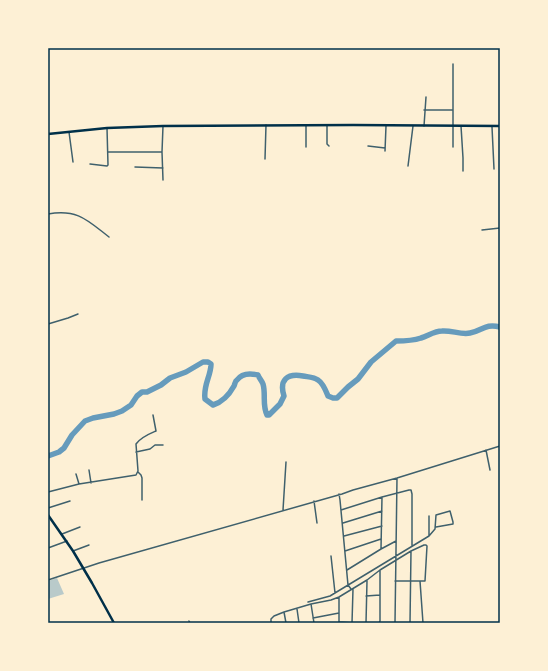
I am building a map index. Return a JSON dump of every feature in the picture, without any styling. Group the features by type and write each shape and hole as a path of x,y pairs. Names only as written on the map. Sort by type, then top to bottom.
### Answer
{"main road":[{"path":"48,134 107,128 162,126 500,126"},
{"path":"48,515 67,541 114,623"}],"street":[{"path":"453,64 453,147"},
{"path":"424,126 426,97"},
{"path":"424,110 453,110"},
{"path":"306,125 306,147"},
{"path":"162,126 163,180"},
{"path":"266,126 266,159"},
{"path":"327,126 327,144 329,146"},
{"path":"368,146 385,149 386,126"},
{"path":"408,166 413,126"},
{"path":"462,126 463,171"},
{"path":"492,126 494,169"},
{"path":"90,164 108,166 107,128"},
{"path":"69,132 73,162"},
{"path":"108,152 162,152"},
{"path":"135,167 163,168"},
{"path":"48,214 66,212 75,214 92,223 109,237"},
{"path":"482,230 500,228"},
{"path":"48,324 78,314"},
{"path":"142,500 142,478 138,472 136,444 147,435 156,431 153,415"},
{"path":"136,452 150,449 155,445 163,445"},
{"path":"48,580 83,568 397,478 500,446"},
{"path":"486,450 490,470"},
{"path":"283,511 286,462"},
{"path":"89,470 91,483"},
{"path":"48,492 79,484 134,475 138,472"},
{"path":"76,474 79,484"},
{"path":"395,623 397,478"},
{"path":"341,510 382,497 411,490 412,546"},
{"path":"339,494 348,585 352,589 353,623 338,623 339,597"},
{"path":"381,548 382,497"},
{"path":"48,508 70,501"},
{"path":"314,501 317,523"},
{"path":"343,523 382,511"},
{"path":"308,602 330,596 429,536 436,527 437,514 450,511 453,522 452,524 436,527"},
{"path":"429,516 429,536"},
{"path":"62,534 80,526"},
{"path":"344,536 382,526"},
{"path":"345,551 382,539"},
{"path":"48,548 67,541"},
{"path":"347,570 381,548 396,541"},
{"path":"73,551 89,544"},
{"path":"271,623 274,616 284,612 339,597 367,580 380,570 412,551 426,545 425,580 395,581"},
{"path":"410,623 412,551"},
{"path":"331,556 335,593"},
{"path":"375,623 380,621 380,570"},
{"path":"366,623 367,580"},
{"path":"420,581 423,623"},
{"path":"366,596 380,595"},
{"path":"311,604 314,623"},
{"path":"296,609 300,623"},
{"path":"284,612 286,623"},
{"path":"313,618 339,613"}],"shaded area":[{"path":"57,578 64,594 48,599 48,581"}],"waterway":[{"path":"48,456 59,452 64,448 72,435 85,421 122,411 131,405 137,396 142,392 147,392 161,385 170,378 186,372 203,362 208,362 211,364 205,389 205,399 213,405 217,404 228,395 236,381 241,376 249,374 258,375 263,384 265,407 267,415 269,415 280,404 284,396 284,382 289,377 297,375 316,379 323,385 328,396 337,398 358,379 371,362 396,341 414,340 439,331 467,333 491,326 500,327"}]}
